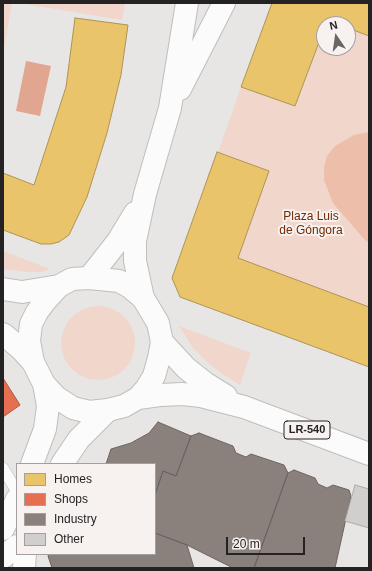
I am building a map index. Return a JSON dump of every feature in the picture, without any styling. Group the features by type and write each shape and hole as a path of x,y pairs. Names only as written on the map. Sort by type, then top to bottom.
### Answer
{"main road":[{"path":"143,298 135,261 135,241 145,194 170,108 187,3"},
{"path":"170,108 224,3"},
{"path":"89,278 118,241 145,194"},
{"name":"LR-540","path":"89,278 119,280 143,298 158,323 162,342 154,376 138,398 124,406 108,410 89,412 73,408 56,397 44,384 33,362 29,341 31,324 37,312 59,286 72,279 89,278"},
{"name":"LR-540","path":"3,289 22,292 59,286"},
{"name":"LR-540","path":"3,334 21,349 33,362"},
{"name":"LR-540","path":"162,342 186,368 205,383 244,407"},
{"path":"32,463 45,429 48,406 44,384"},
{"name":"LR-540","path":"138,398 182,394 201,396 244,407 369,454"},
{"path":"63,463 79,439 108,410"},
{"path":"3,508 16,492"},
{"path":"3,529 16,501"},
{"path":"3,557 16,547"},
{"path":"24,568 25,555"}],"lane":[{"path":"3,468 16,489"}],"green space":[{"path":"3,3 12,3 3,54"},
{"path":"19,3 125,3 122,20"},
{"name":"Plaza Luis de Góngora","path":"356,31 369,36 369,307 238,258 269,171 218,152 241,87 295,106 316,50 316,56 356,56"},
{"path":"3,251 50,269 42,272 26,272 3,269"},
{"path":"98,306 119,312 129,322 135,343 129,364 119,374 98,380 77,374 67,364 61,343 67,322 77,312"},
{"path":"179,326 251,353 240,385 222,374 207,362 193,348"}],"shaded area":[{"path":"26,61 51,66 40,116 16,111"},
{"path":"369,132 369,243 333,203 324,180 324,167 327,156 335,146 354,135"}],"building: Homes":[{"path":"272,3 369,3 369,36 356,31 356,16 316,16 316,50 295,106 241,87"},
{"path":"75,18 128,25 121,75 107,133 87,197 69,235 59,242 41,244 3,230 3,173 34,185 66,87"},
{"path":"217,152 269,171 238,258 369,307 369,367 180,297 172,278"}],"building: Shops":[{"path":"3,378 20,405 3,417"}],"building: Industry":[{"path":"158,422 191,436 176,476 163,471 156,492 156,463 106,463 111,449 131,443 149,433"},
{"path":"199,433 233,446 236,453 246,457 251,454 284,465 288,473 254,568 233,568 187,545 156,533 156,492 163,471 176,476 191,436"},
{"path":"294,470 315,478 318,484 327,488 333,485 349,490 351,496 335,568 254,568 288,473"},
{"path":"156,533 187,545 194,568 52,568 48,556 156,555"}],"building: Other":[{"path":"355,485 369,489 369,528 345,521"}]}
